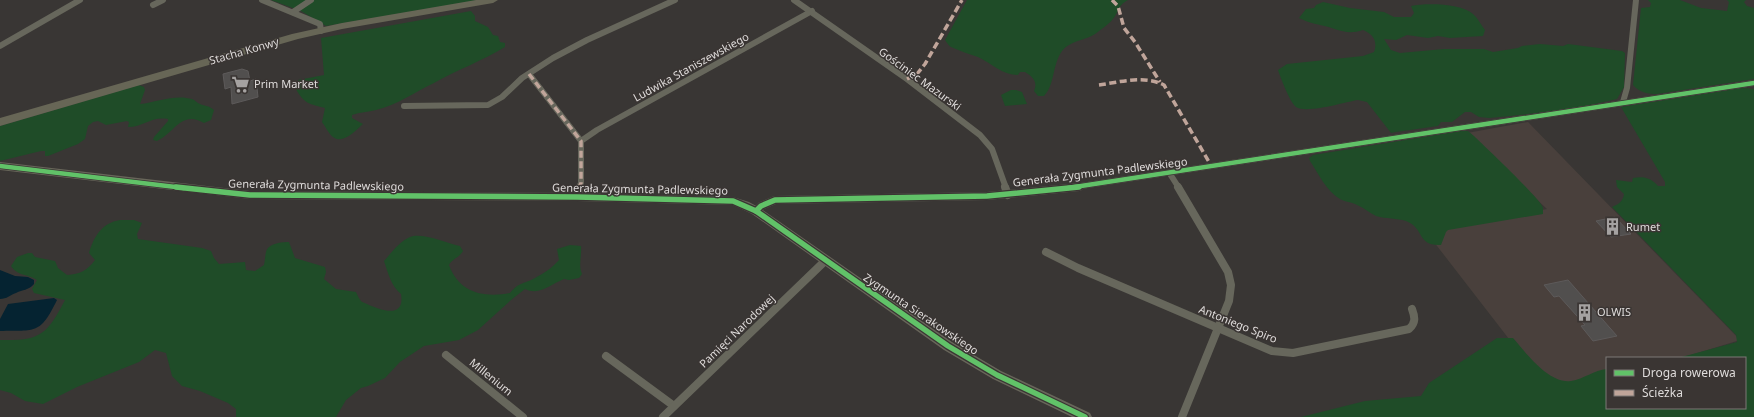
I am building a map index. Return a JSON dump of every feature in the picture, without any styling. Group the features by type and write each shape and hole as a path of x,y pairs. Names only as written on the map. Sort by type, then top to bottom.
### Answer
{"main road":[{"name":"Stacha Konwy","path":"0,122 240,51 321,31 493,0"}],"street":[{"path":"0,46 80,0"},
{"path":"153,5 163,0"},
{"path":"262,0 320,24 321,31"},
{"path":"293,12 311,0"},
{"path":"404,106 487,106 499,100 519,81 542,65 597,36 675,0"},
{"name":"Gościniec Mazurski","path":"794,0 812,11 980,135 992,149 1008,194"},
{"path":"1623,102 1627,88 1636,0"},
{"name":"Ludwika Staniszewskiego","path":"581,141 597,130 812,11"},
{"path":"529,74 581,141 581,173 577,197"},
{"name":"Generała Zygmunta Padlewskiego","path":"0,166 205,191 250,195 577,197 720,200 733,201 756,211 761,206 775,200 967,197 1082,187 1623,102 1754,83"},
{"path":"1170,174 1223,262 1232,278 1233,284 1231,294 1182,417"},
{"name":"Zygmunta Sierakowskiego","path":"756,211 925,331 973,362 1085,417"},
{"name":"Antoniego Spiro","path":"1046,252 1078,268 1217,329 1272,351 1293,353 1409,330 1413,327 1415,322 1412,309"},
{"name":"Pamięci Narodowej","path":"663,417 826,260"},
{"name":"Millenium","path":"446,355 523,417"},
{"path":"606,356 674,406"}],"shaded area":[{"name":"Rumet","path":"1528,122 1740,340 1684,357 1606,357 1606,380 1553,396 1427,233 1547,209 1467,133"}],"green space":[{"path":"271,0 479,0 326,26 301,11"},
{"path":"967,0 1128,0 1120,7 1113,19 1095,34 1070,44 1062,51 1048,91 1044,96 1038,96 1034,91 1034,80 1025,72 1020,72 1018,75 1007,73 983,59 951,47 947,43 945,40"},
{"path":"1648,0 1680,0 1701,8 1727,11 1729,2 1727,0 1746,0 1744,2 1747,6 1754,8 1754,79 1657,94 1638,90 1633,85 1641,8 1650,7 1651,3"},
{"path":"1323,2 1350,8 1384,12 1394,17 1411,17 1414,13 1411,6 1434,4 1452,6 1468,10 1473,14 1485,30 1483,36 1450,38 1438,36 1428,38 1407,35 1396,40 1384,39 1391,50 1400,53 1444,49 1484,49 1493,52 1540,44 1563,46 1568,44 1622,51 1625,53 1624,87 1617,99 1586,106 1489,118 1479,117 1471,112 1465,112 1452,122 1441,122 1438,126 1391,133 1367,102 1358,100 1326,107 1301,109 1296,107 1291,100 1278,70 1287,64 1363,56 1374,52 1375,48 1374,38 1363,30 1357,32 1346,32 1299,18 1306,9 1314,8 1316,5"},
{"path":"471,11 475,16 475,21 488,27 493,35 498,36 500,42 505,43 505,47 391,105 352,115 352,118 363,124 345,138 337,139 332,136 322,122 325,108 308,103 302,98 296,89 298,80 324,75 321,38"},
{"path":"139,85 144,87 145,90 140,104 179,97 192,99 199,104 214,110 211,120 204,123 189,119 179,124 157,141 153,140 154,137 168,121 168,119 162,118 152,120 134,127 128,127 129,122 127,121 106,125 98,121 93,122 88,126 85,139 78,144 48,156 45,156 45,151 41,151 0,161 0,126"},
{"path":"1742,88 1754,89 1754,417 1301,417 1365,401 1421,396 1429,383 1497,338 1513,338 1531,359 1546,373 1563,381 1576,380 1606,369 1606,409 1746,409 1746,357 1682,357 1737,342 1736,335 1612,207 1617,205 1623,199 1624,194 1617,187 1616,180 1632,182 1633,178 1641,177 1650,179 1658,186 1665,186 1665,182 1621,107"},
{"path":"1011,90 1022,92 1027,104 1005,106 1001,95"},
{"path":"1468,131 1474,136 1533,194 1543,208 1543,214 1448,230 1441,245 1433,245 1424,240 1416,228 1406,221 1376,216 1360,206 1335,196 1323,182 1309,158 1313,155"},
{"path":"120,220 134,220 142,223 137,234 138,239 202,248 211,251 219,264 245,262 246,270 255,271 264,265 267,249 272,245 289,242 295,258 325,267 326,272 324,279 336,289 356,292 362,301 380,309 392,311 400,307 401,294 392,283 384,261 403,241 415,236 434,238 460,246 463,251 449,265 453,274 459,282 466,287 482,294 491,295 510,293 519,285 535,278 551,268 559,260 557,249 570,245 581,246 580,267 582,274 579,278 569,280 564,279 541,290 530,291 525,289 478,330 459,340 424,346 400,362 385,378 361,388 346,400 336,417 236,417 236,409 228,403 200,391 182,386 172,376 166,353 155,350 139,362 77,387 43,404 25,401 11,393 0,390 0,340 24,339 41,334 53,321 65,300 34,293 32,289 37,280 16,272 11,266 17,257 32,253 35,257 55,261 58,268 67,275 79,273 89,267 95,260 89,253 96,236 108,224"}],"water":[{"path":"0,270 15,276 28,277 34,280 34,284 28,289 7,298 0,299"},
{"path":"54,298 57,300 41,325 29,330 0,331 0,319 8,304"}],"building":[{"name":"Prim Market","path":"242,69 248,71 250,81 256,79 258,97 232,104 231,87 225,89 223,74"},
{"name":"Rumet","path":"1615,217 1631,234 1611,237 1596,221"},
{"name":"OLWIS","path":"1568,280 1617,336 1593,341 1581,326 1585,325 1559,296 1554,297 1544,285"}],"marked path":[{"path":"907,79 917,74 925,64 962,0"},
{"path":"1112,0 1118,6 1124,28 1135,42 1160,82"},
{"path":"529,74 581,141 581,183 577,197"},
{"path":"1099,85 1142,80 1150,80 1164,85 1212,167"}],"cycle path":[{"path":"756,211 761,206 775,200 987,196 1082,187 1468,126 1754,83"},
{"path":"0,166 205,191 250,195 577,197 733,201 756,211 948,346 997,375 1085,417"}],"place":[{"name":"Prim Market","path":"241,84"},
{"name":"Rumet","path":"1613,227"},
{"name":"OLWIS","path":"1584,312"}]}
